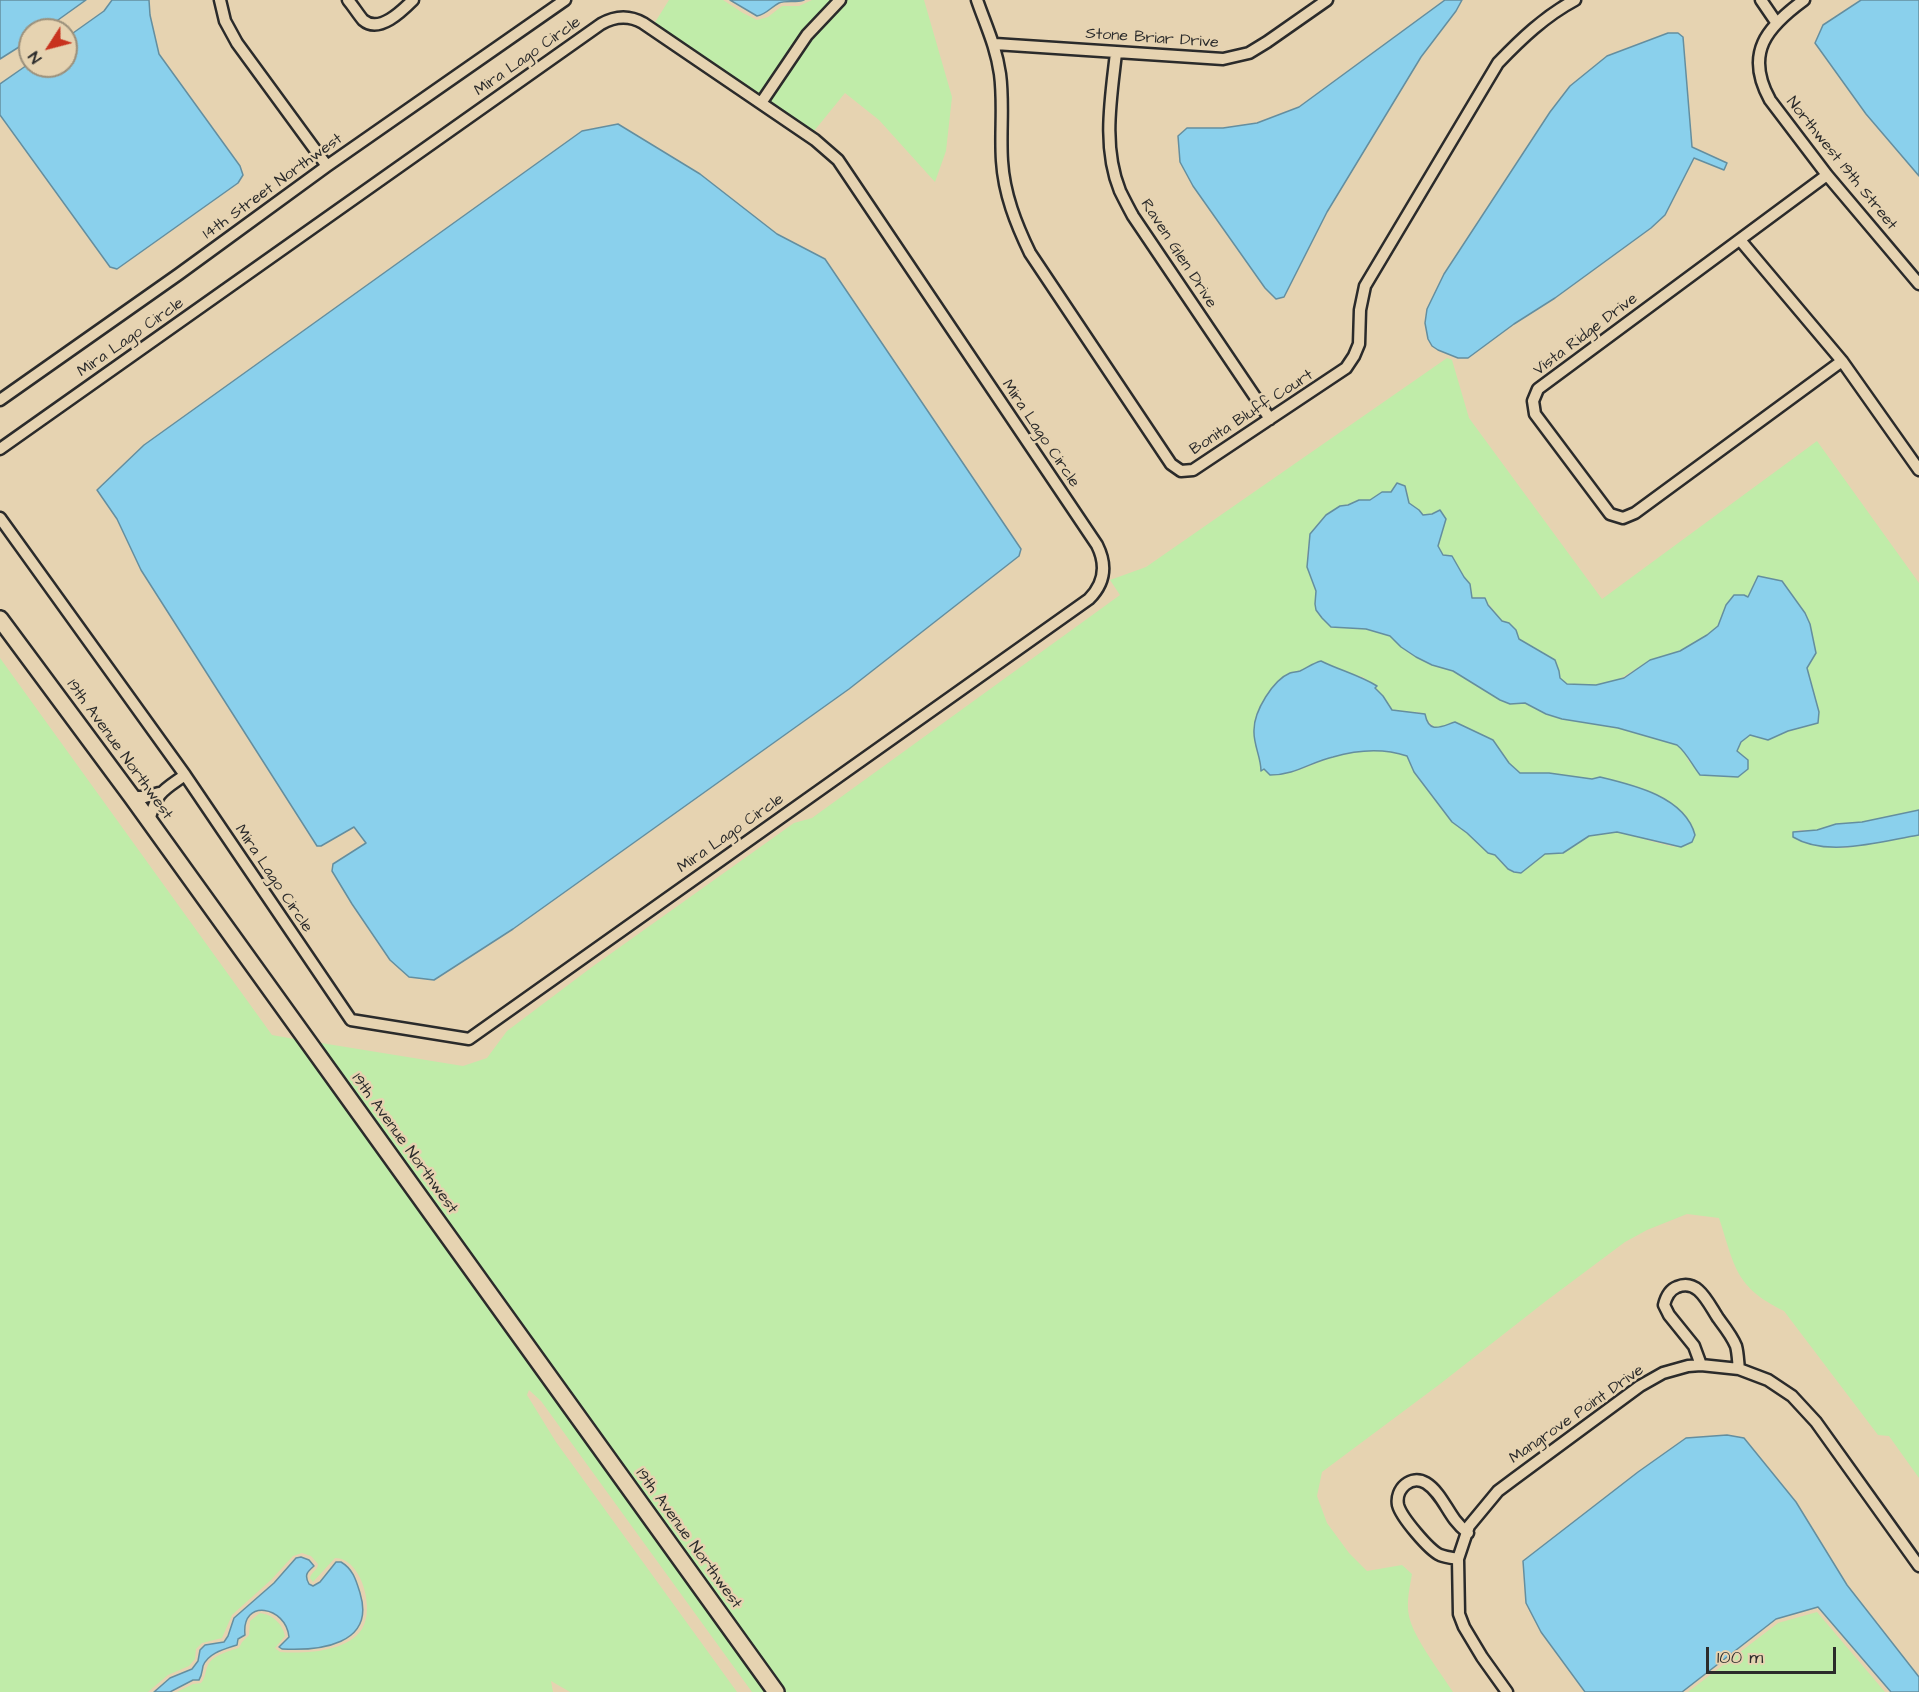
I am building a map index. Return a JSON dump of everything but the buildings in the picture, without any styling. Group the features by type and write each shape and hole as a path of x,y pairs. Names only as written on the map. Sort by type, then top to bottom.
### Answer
{"street":[{"path":"220,0 225,21 237,43 327,166"},
{"path":"348,0 365,21 376,25 389,20 413,0"},
{"name":"14th Street Northwest","path":"0,400 327,166 565,0"},
{"path":"761,103 807,35 840,0"},
{"name":"Bonita Bluff Court","path":"977,0 995,44 1003,98 1002,161 1006,192 1014,219 1030,253 1171,464 1181,471 1193,470 1346,368 1359,344 1360,310 1365,286 1498,63 1542,21 1575,0"},
{"name":"Stone Briar Drive","path":"995,44 1223,59 1249,53 1326,0"},
{"path":"1761,0 1776,22"},
{"name":"Northwest 19th Street","path":"1804,0 1776,22 1765,38 1761,48 1759,71 1763,86 1770,100 1827,175 1919,284"},
{"name":"Mira Lago Circle","path":"0,449 607,20 624,17 638,20 815,140 838,160 1097,545 1102,557 1104,572 1095,594 469,1038 351,1020 185,775 0,518"},
{"name":"Raven Glen Drive","path":"1116,53 1110,142 1112,162 1120,189 1133,216 1270,419"},
{"name":"Vista Ridge Drive","path":"1827,175 1538,389 1533,401 1536,414 1610,514 1623,518 1635,513 1842,361"},
{"path":"1740,240 1842,361 1919,470"},
{"name":"19th Avenue Northwest","path":"0,619 132,797 776,1692"},
{"path":"148,820 159,794 185,775"},
{"path":"132,797 159,794"},
{"path":"1701,1365 1694,1346 1669,1315 1664,1305 1667,1296 1674,1288 1685,1284 1703,1294 1728,1331 1736,1344 1739,1369"},
{"name":"Mangrove Point Drive","path":"1507,1692 1482,1657 1459,1614 1458,1559 1469,1526 1498,1491 1640,1386 1664,1373 1701,1365 1739,1369 1768,1380 1786,1392 1816,1422 1919,1566"},
{"path":"1458,1559 1432,1549 1404,1517 1399,1508 1397,1496 1401,1489 1407,1483 1416,1480 1424,1482 1432,1488 1456,1521 1468,1533"}],"green space":[{"path":"669,0 723,0 757,20 768,17 782,6 799,6 812,0 924,0 952,97 946,151 935,182 879,120 845,93 810,136 652,27"},
{"path":"1447,358 1452,360 1469,418 1602,599 1817,441 1919,583 1919,810 1862,822 1836,824 1817,830 1797,830 1817,846 1845,848 1919,835 1919,1478 1889,1436 1878,1435 1784,1311 1755,1293 1746,1284 1734,1263 1719,1218 1687,1214 1647,1230 1625,1242 1322,1472 1317,1496 1327,1523 1349,1553 1367,1571 1402,1565 1412,1574 1408,1605 1412,1625 1453,1692 782,1692 315,1042 463,1066 487,1058 507,1031 592,967 794,823 812,818 1120,595 1110,580 1146,567","holes":["1407,490 1409,503 1423,515 1440,510 1446,519 1438,546 1443,555 1452,556 1470,584 1472,598 1483,597 1502,621 1509,623 1519,639 1559,671 1560,678 1567,684 1596,685 1618,680 1650,660 1680,651 1718,626 1726,605 1748,597 1758,576 1782,581 1805,613 1810,624 1816,653 1807,668 1819,712 1809,726 1788,731 1768,740 1751,735 1741,742 1737,752 1748,761 1748,769 1689,762 1685,751 1677,745 1618,728 1562,719 1525,703 1510,704 1453,671 1432,665 1410,654 1390,636 1366,629 1331,627 1316,610 1316,591 1309,573 1307,556 1310,534 1340,506 1370,500 1382,492","1321,661 1352,675 1363,677 1383,696 1392,710 1419,712 1435,728 1442,729 1455,722 1493,740 1509,763 1520,773 1549,773 1611,780 1664,798 1689,820 1675,847 1617,832 1589,836 1563,853 1545,854 1521,873 1508,868 1452,822 1414,772 1407,756 1398,753 1357,751 1338,755 1293,772 1271,775 1264,769 1261,770 1261,761 1289,673"]},
{"path":"0,658 272,1035 300,1040 770,1692 752,1692 541,1401 529,1390 527,1395 556,1442 737,1692 570,1692 551,1681 553,1692 177,1692 193,1684 201,1683 210,1662 222,1654 239,1648 249,1635 250,1621 260,1613 273,1618 282,1627 285,1636 275,1648 280,1652 325,1650 346,1643 355,1637 366,1620 367,1610 364,1586 359,1575 344,1560 335,1558 313,1582 310,1578 318,1564 311,1556 302,1553 293,1556 271,1580 232,1615 222,1638 202,1643 196,1649 195,1659 189,1666 168,1675 148,1692 0,1692"},
{"path":"1817,1612 1885,1692 1688,1692 1778,1623"}],"water":[{"path":"0,0 86,0 61,18 18,18 18,48 0,59"},
{"path":"112,0 149,0 159,54 240,166 243,175 238,183 117,269 110,267 0,115 0,84 18,71 18,78 78,78 78,29 104,11"},
{"path":"730,0 804,0 779,3 764,14 757,16"},
{"path":"1445,0 1462,0 1421,57 1327,212 1284,297 1276,299 1265,288 1193,186 1180,162 1178,136 1187,128 1223,128 1257,123 1299,107"},
{"path":"1861,0 1919,0 1919,176 1866,114 1815,43 1823,25"},
{"path":"1668,33 1678,33 1683,37 1692,147 1727,163 1724,170 1694,158 1665,215 1651,228 1468,358 1458,358 1432,346 1425,323 1427,309 1444,274 1550,112 1570,86 1607,56"},
{"path":"618,124 700,174 777,234 825,259 1021,549 1019,556 849,689 513,929 434,980 409,977 390,960 332,871 333,864 366,843 354,827 321,846 317,846 141,570 117,519 97,490 144,445 582,131"},
{"path":"1397,483 1405,486 1409,503 1423,515 1440,510 1446,519 1438,546 1443,555 1452,556 1470,584 1472,598 1485,598 1502,621 1509,623 1516,630 1519,639 1555,660 1560,678 1567,684 1596,685 1624,678 1650,660 1680,651 1707,635 1718,626 1726,605 1734,595 1748,597 1758,576 1782,581 1805,613 1810,624 1816,653 1807,668 1819,712 1818,723 1788,731 1768,740 1750,735 1741,742 1737,751 1748,760 1748,769 1738,777 1700,775 1687,755 1677,745 1618,728 1562,719 1525,703 1510,704 1453,671 1432,665 1416,657 1390,636 1366,629 1331,627 1316,610 1316,591 1307,567 1310,534 1326,515 1340,506 1359,500 1370,500 1382,492 1391,492"},
{"path":"1321,661 1377,686 1375,688 1392,710 1425,714 1427,721 1433,727 1455,722 1493,740 1509,763 1520,773 1549,773 1592,779 1600,777 1657,795 1681,811 1695,835 1692,842 1681,847 1617,832 1589,836 1563,853 1545,854 1521,873 1514,872 1452,822 1414,772 1407,756 1389,752 1361,751 1325,759 1287,773 1270,775 1264,769 1261,771 1254,730 1261,705 1277,682 1290,673"},
{"path":"1919,810 1919,835 1872,844 1838,847 1807,843 1793,837 1793,832 1817,830 1836,824 1862,822"},
{"path":"1727,1435 1744,1438 1796,1502 1847,1585 1919,1677 1919,1692 1891,1692 1818,1607 1776,1619 1682,1692 1585,1692 1541,1632 1526,1603 1523,1561 1686,1438"},
{"path":"296,1558 309,1560 314,1566 307,1576 307,1581 313,1586 320,1582 336,1562 341,1562 351,1571 360,1593 363,1610 360,1624 352,1634 327,1646 282,1649 279,1647 289,1637 286,1626 273,1613 264,1610 256,1611 250,1615 246,1623 245,1635 238,1639 237,1645 217,1652 209,1658 203,1666 199,1680 193,1680 170,1692 154,1692 170,1678 192,1669 198,1661 200,1650 205,1645 224,1642 234,1618 274,1583"}]}
